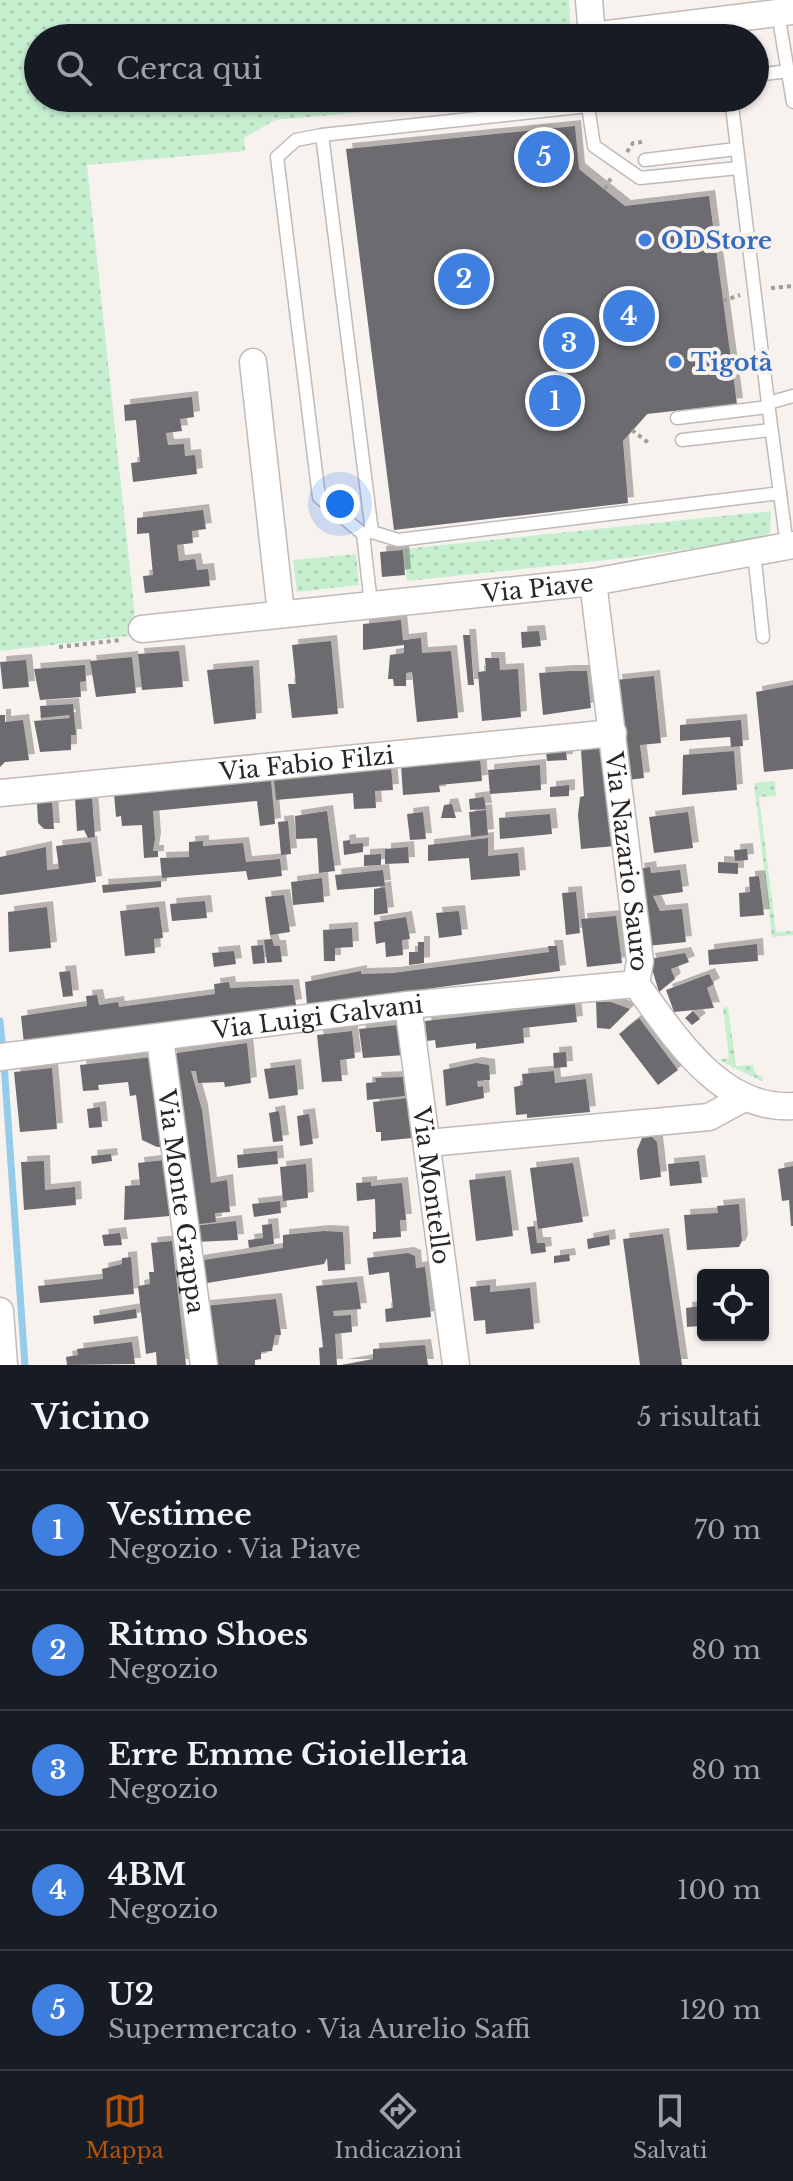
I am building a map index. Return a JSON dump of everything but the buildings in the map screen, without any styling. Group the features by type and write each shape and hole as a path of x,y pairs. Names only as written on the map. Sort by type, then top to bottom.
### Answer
{"street":[{"path":"589,0 591,24"},
{"path":"684,24 786,12"},
{"path":"253,362 281,613"},
{"name":"Via Piave","path":"142,629 593,582 790,546"},
{"name":"Via Nazario Sauro","path":"593,582 640,961 636,984 706,1071 744,1098"},
{"name":"Via Fabio Filzi","path":"0,793 613,733"},
{"name":"Via Luigi Galvani","path":"7,1056 160,1039 408,1005 636,984"},
{"name":"Via Montello","path":"408,1005 456,1365"},
{"name":"Via Monte Grappa","path":"160,1039 204,1365"},
{"path":"428,1143 709,1117 744,1098 778,1107 793,1106"},
{"path":"0,1311 4,1365"}],"lane":[{"path":"786,12 793,102"},
{"path":"769,73 789,71"},
{"path":"533,112 322,135 296,140 277,157 319,497 368,533 398,540 780,493"},
{"path":"589,112 594,146 640,178 738,168"},
{"path":"732,112 771,430 790,546"},
{"path":"322,135 368,533 371,604"},
{"path":"645,160 736,149"},
{"path":"677,418 768,405 793,396"},
{"path":"682,440 771,430"},
{"path":"754,552 763,637"}],"path":[{"path":"632,430 650,444"},
{"path":"59,647 143,638 142,629"}],"green space":[{"path":"0,0 569,0 570,24 24,24 24,112 362,112 275,120 244,138 245,151 87,165 137,635 0,651"},
{"path":"771,511 770,532 764,538 626,558 407,581 404,549"},
{"path":"356,554 359,585 297,592 293,560"},
{"path":"775,781 776,796 759,797 776,932 793,931 793,935 772,937 754,783"},
{"path":"728,1007 736,1066 753,1065 756,1075 763,1077 763,1082 719,1060 729,1058 723,1008"}],"waterway":[{"path":"0,1021 3,1051"},
{"path":"4,1063 25,1365"}],"place":[{"name":"U2","path":"544,157"},
{"name":"ODStore","path":"645,240"},
{"name":"Ritmo Shoes","path":"464,279"},
{"name":"4BM","path":"629,316"},
{"name":"Erre Emme Gioielleria","path":"569,343"},
{"name":"Tigotà","path":"675,362"},
{"name":"Vestimee","path":"555,401"}]}
